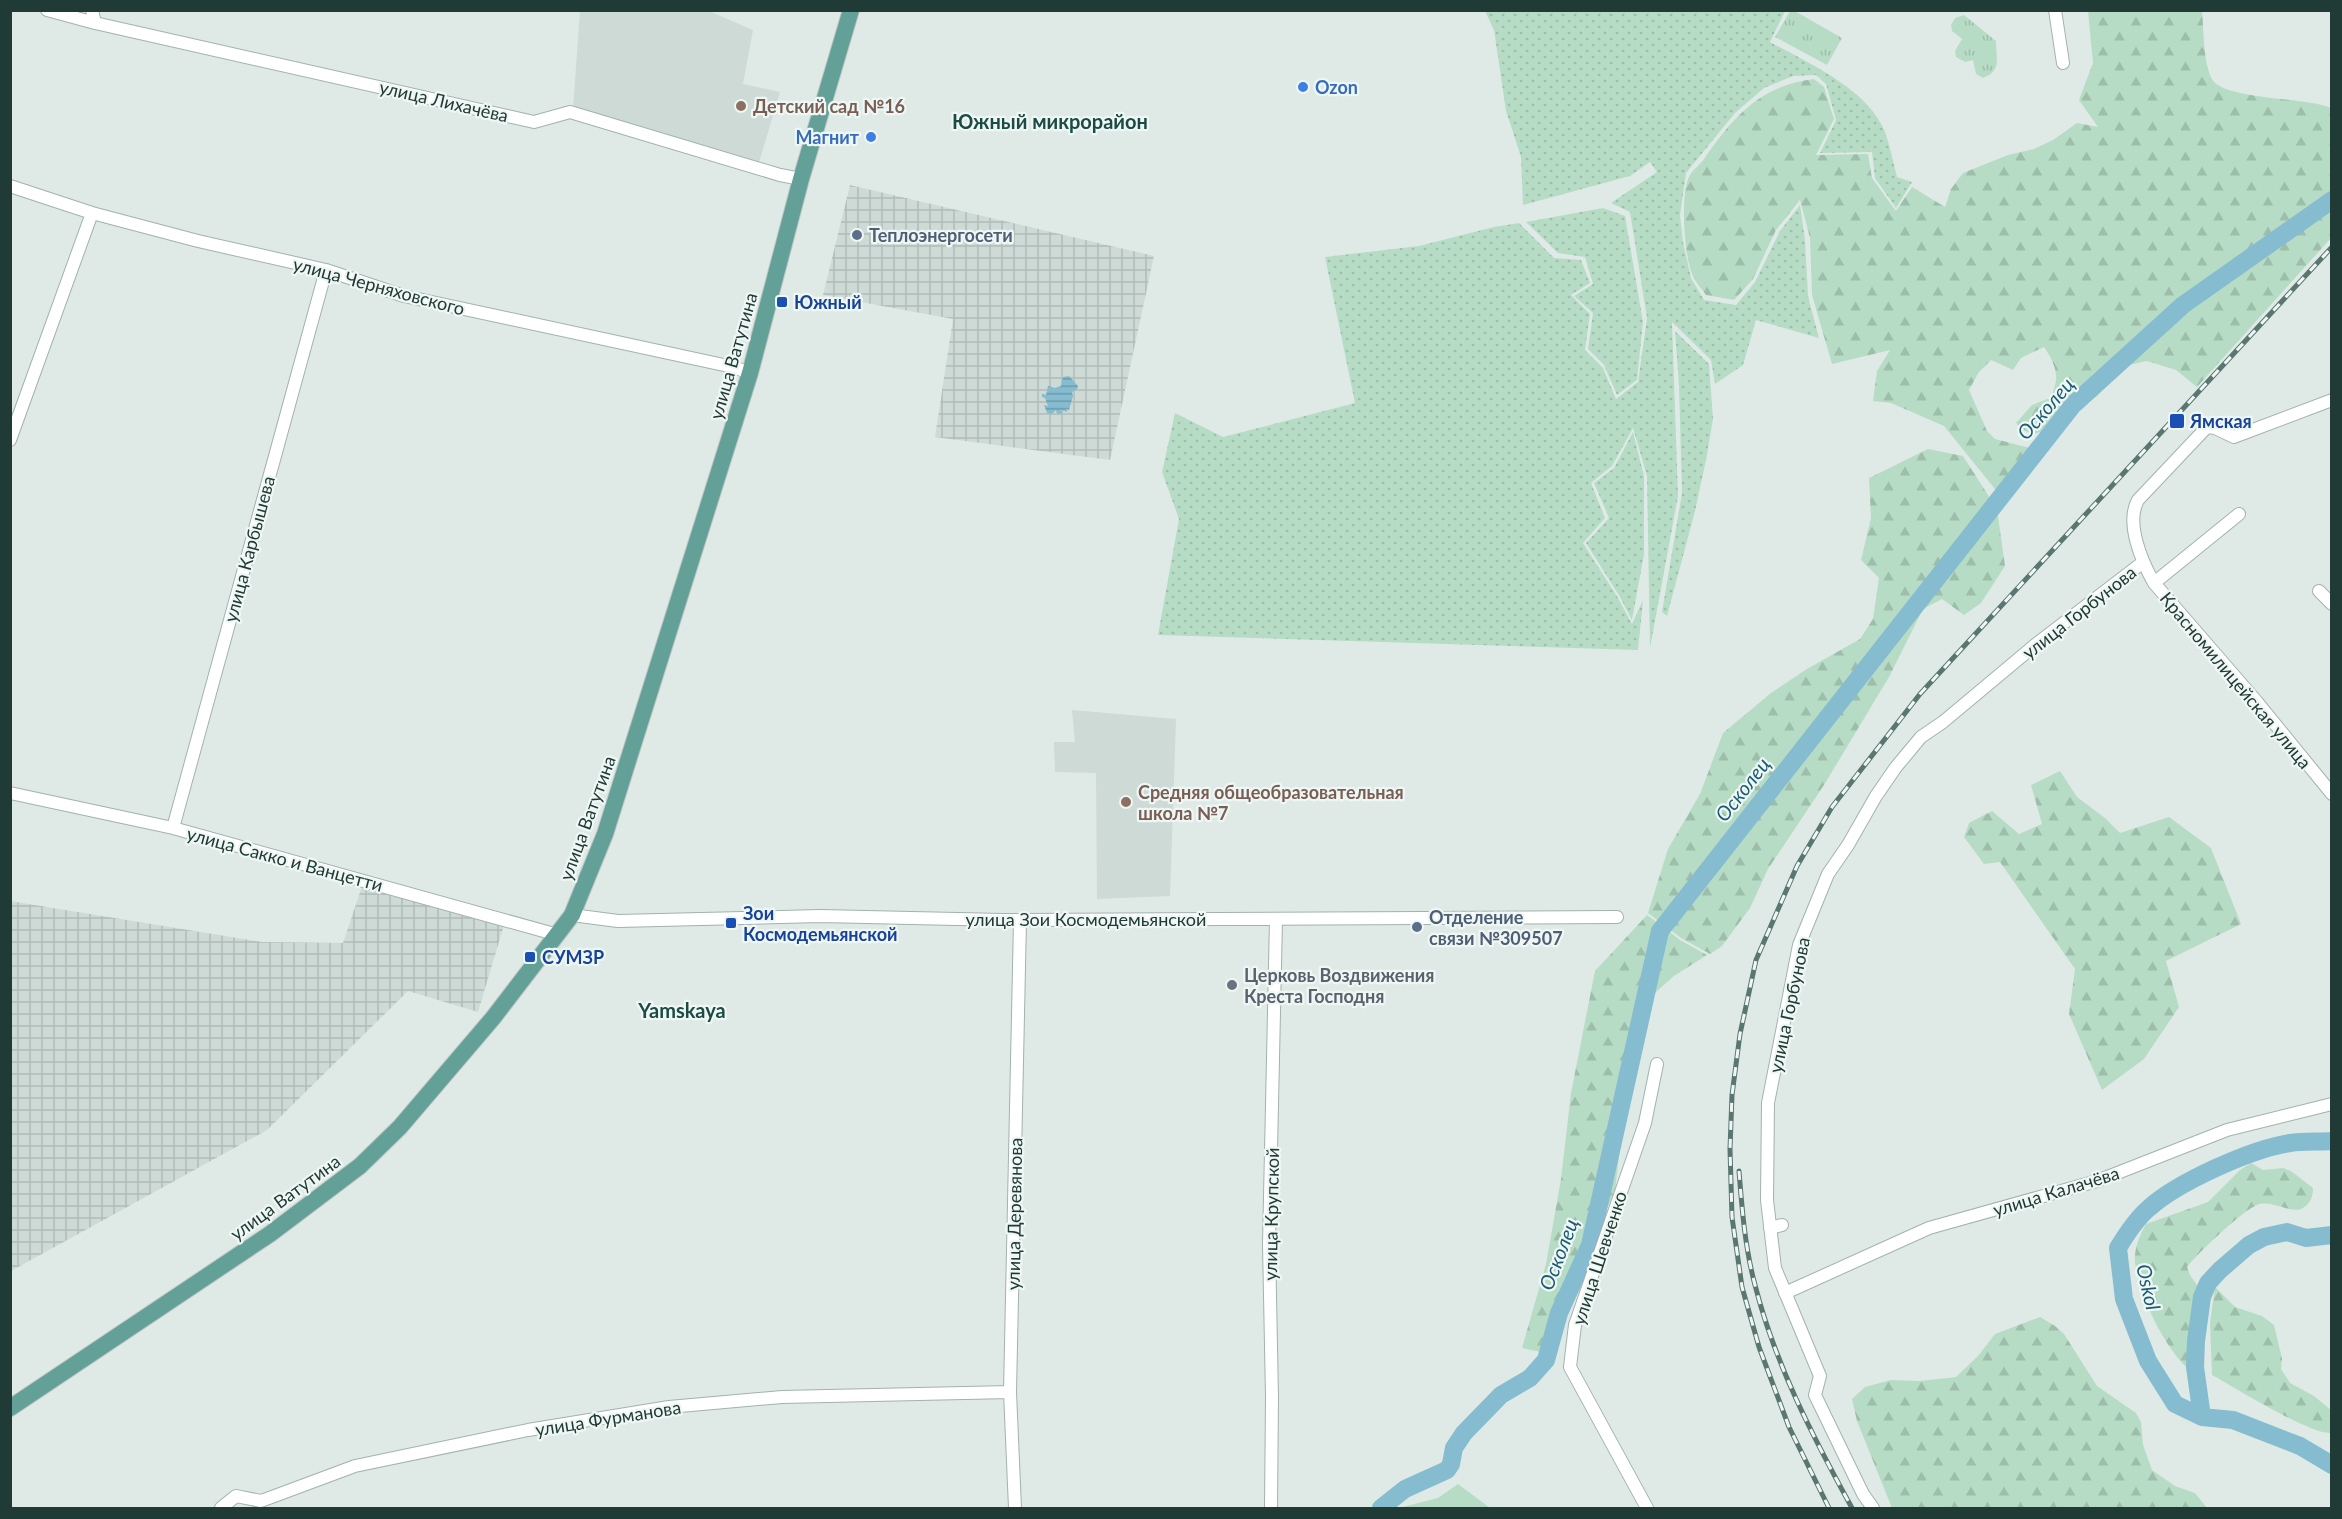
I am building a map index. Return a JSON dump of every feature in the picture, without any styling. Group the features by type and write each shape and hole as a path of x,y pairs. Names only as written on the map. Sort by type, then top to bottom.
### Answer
{"main road":[{"name":"улица Ватутина","path":"10,1408 270,1234 360,1166 400,1127 493,1018 572,915 605,834 750,373 801,178 851,10"}],"street":[{"name":"улица Лихачёва","path":"47,10 93,17 534,122 570,112 780,175 801,178"},
{"path":"2055,10 2062,63"},
{"name":"улица Черняховского","path":"10,186 92,213 198,241 326,270 404,296 733,367 750,373"},
{"path":"10,440 92,213"},
{"name":"улица Карбышева","path":"173,828 326,270"},
{"name":"Красномилицейская улица","path":"2331,400 2234,437 2215,428 2207,427 2138,500 2133,509 2133,523 2142,563 2154,583 2257,702 2331,794"},
{"path":"2154,583 2239,514"},
{"name":"улица Горбунова","path":"1873,1509 1863,1494 1815,1395 1820,1376 1775,1268 1776,1227 1767,1200 1768,1103 1799,945 1828,874 1848,845 1876,796 1896,767 1921,738 2034,645 2142,563"},
{"path":"2319,591 2331,604"},
{"name":"улица Сакко и Ванцетти","path":"10,793 173,828 558,934"},
{"name":"улица Зои Космодемьянской","path":"572,915 618,921 820,916 1020,920 1617,917"},
{"name":"улица Крупской","path":"1271,1509 1272,1397 1269,1244 1276,919"},
{"name":"улица Деревянова","path":"1015,1509 1010,1392 1020,920"},
{"name":"улица Шевченко","path":"1647,1509 1570,1367 1575,1325 1645,1123 1657,1064"},
{"name":"улица Калачёва","path":"1785,1293 1929,1227 2097,1181 2227,1130 2331,1104"},
{"name":"улица Фурманова","path":"221,1509 236,1496 261,1501 355,1466 528,1430 669,1407 782,1397 1010,1392"}],"shaded area":[{"path":"580,11 709,11 753,30 743,84 780,92 758,166 573,109"},
{"path":"850,185 1154,256 1110,460 935,437 953,319 823,295"},
{"path":"1072,710 1176,719 1170,896 1097,899 1096,773 1055,772 1054,742 1075,742"},
{"name":"СУМЗР","path":"362,886 504,925 478,1012 408,991 267,1130 11,1271 10,901 262,942 343,943"}],"green space":[{"path":"1793,10 1842,38 1827,65 1775,37 1790,11"},
{"path":"1485,11 1785,11 1770,42 1819,68 1851,90 1865,103 1877,117 1885,132 1897,177 1912,182 1896,208 1875,178 1872,152 1820,153 1836,120 1826,84 1816,75 1793,76 1764,88 1735,113 1686,173 1680,215 1683,242 1691,278 1704,300 1736,305 1755,282 1780,231 1800,205 1805,240 1808,296 1819,338 1756,320 1743,365 1715,384 1711,360 1672,322 1678,496 1650,648 1647,476 1633,428 1612,466 1591,483 1605,518 1583,543 1632,624 1643,600 1638,650 1158,635 1179,519 1162,472 1175,413 1223,437 1355,403 1325,257 1419,246 1519,223 1554,258 1581,260 1590,283 1571,295 1590,314 1585,350 1603,368 1616,399 1638,382 1647,318 1630,212 1611,203 1657,172 1650,162 1630,176 1523,205 1521,157 1506,111 1494,30"},
{"path":"2088,11 2202,11 2207,64 2212,79 2219,86 2248,95 2319,104 2331,108 2331,238 2197,387 2176,370 2147,361 2125,366 2096,397 2080,403 2068,423 2060,423 2037,433 2031,433 2016,423 2032,405 2050,398 2056,378 2052,360 2044,347 2021,358 2013,370 1991,360 1979,372 1969,390 1987,431 1995,439 2030,448 2022,475 2003,499 1944,426 1891,403 1873,401 1877,371 1890,350 1832,364 1812,295 1810,238 1800,200 1776,230 1753,279 1734,300 1706,295 1693,276 1687,255 1684,226 1686,186 1692,172 1726,130 1750,106 1779,88 1795,82 1814,79 1824,87 1834,119 1816,155 1868,154 1872,178 1896,211 1912,187 1945,207 1951,189 1963,173 2008,155 2034,149 2053,140 2077,123 2098,127 2079,100 2093,63"},
{"path":"1964,15 1996,41 1997,64 1993,72 1983,78 1976,74 1973,60 1965,62 1956,57 1955,51 1962,39 1952,31 1951,25 1955,18"},
{"path":"1603,208 1625,216 1643,322 1637,380 1617,395 1604,365 1588,349 1593,313 1574,296 1593,284 1585,257 1558,253 1526,222"},
{"path":"1675,331 1709,364 1713,419 1695,511 1667,616 1662,612 1682,493"},
{"path":"1633,432 1644,476 1644,554 1632,620 1586,543 1609,518 1594,483 1614,468"},
{"path":"1928,449 1963,456 1997,509 2005,566 1981,603 1964,615 1942,599 1923,609 1889,677 1824,785 1768,869 1750,908 1722,946 1710,954 1681,938 1648,913 1668,849 1700,794 1723,733 1771,693 1807,669 1860,639 1873,619 1879,578 1861,560 1871,518 1869,478"},
{"path":"2060,771 2077,797 2105,818 2120,833 2169,817 2211,848 2241,924 2166,961 2179,1007 2144,1059 2102,1090 2069,1014 2075,969 2000,862 1984,864 1964,837 1969,823 1992,811 2019,834 2042,824 2031,785"},
{"path":"1647,915 1680,940 1707,955 1674,976 1656,992 1647,1007 1640,1025 1624,1112 1615,1191 1589,1247 1576,1291 1550,1354 1522,1348 1546,1264 1561,1179 1571,1093 1595,971"},
{"path":"2251,1163 2263,1170 2283,1168 2291,1171 2313,1188 2312,1197 2306,1206 2298,1210 2269,1204 2257,1205 2220,1233 2187,1267 2199,1288 2194,1324 2196,1375 2175,1355 2156,1325 2138,1277 2135,1263 2136,1248 2146,1224 2208,1202 2240,1170"},
{"path":"2215,1287 2235,1307 2262,1316 2274,1325 2282,1358 2281,1369 2290,1383 2314,1396 2331,1410 2330,1433 2289,1418 2212,1375 2210,1323"},
{"path":"2040,1317 2064,1334 2097,1386 2136,1413 2141,1422 2143,1445 2152,1470 2175,1486 2195,1493 2207,1508 1892,1508 1857,1421 1852,1399 1865,1387 1891,1380 1920,1381 1956,1377 1978,1356 1995,1334"},
{"path":"1458,1484 1490,1508 1399,1508 1438,1498"}],"water":[{"path":"1069,376 1078,386 1072,392 1069,410 1066,409 1068,412 1060,410 1063,413 1057,414 1056,410 1052,414 1047,413 1044,405 1048,406 1042,394 1046,395 1048,386 1055,388 1061,386 1063,377"}],"waterway":[{"name":"Осколец","path":"1381,1508 1405,1489 1447,1470 1451,1464 1454,1448 1464,1433 1501,1395 1530,1378 1546,1360 1559,1313 1590,1245 1660,931 2073,405 2183,305 2332,200"},
{"name":"Oskol","path":"2332,1141 2295,1142 2274,1146 2216,1168 2178,1188 2149,1208 2132,1226 2118,1248 2124,1299 2148,1361 2175,1404 2202,1417 2233,1420 2300,1446 2332,1465"},
{"path":"2202,1417 2195,1367 2196,1341 2202,1297 2208,1283 2249,1245 2264,1237 2287,1232 2306,1238 2332,1235"}],"railway":[{"path":"1829,1508 1789,1427 1759,1347 1742,1287 1732,1217 1730,1149 1732,1095 1740,1034 1756,960 1797,866 1832,807 1920,694 2332,247"},
{"path":"1739,1171 1749,1257 1763,1314 1796,1399 1852,1508"}],"place":[{"name":"Ozon","path":"1303,87"},
{"name":"Детский сад №16","path":"741,106"},
{"name":"Магнит","path":"871,137"},
{"name":"Теплоэнергосети","path":"857,235"},
{"name":"Южный","path":"782,302"},
{"name":"Ямская","path":"2177,421"},
{"name":"Средняя общеобразовательная школа №7","path":"1126,802"},
{"name":"Зои Космодемьянской","path":"731,923"},
{"name":"Отделение связи №309507","path":"1417,927"},
{"name":"СУМЗР","path":"530,957"},
{"name":"Церковь Воздвижения Креста Господня","path":"1232,985"}],"district":[{"name":"Южный микрорайон","path":"1050,121"},
{"name":"Yamskaya","path":"682,1010"}]}
